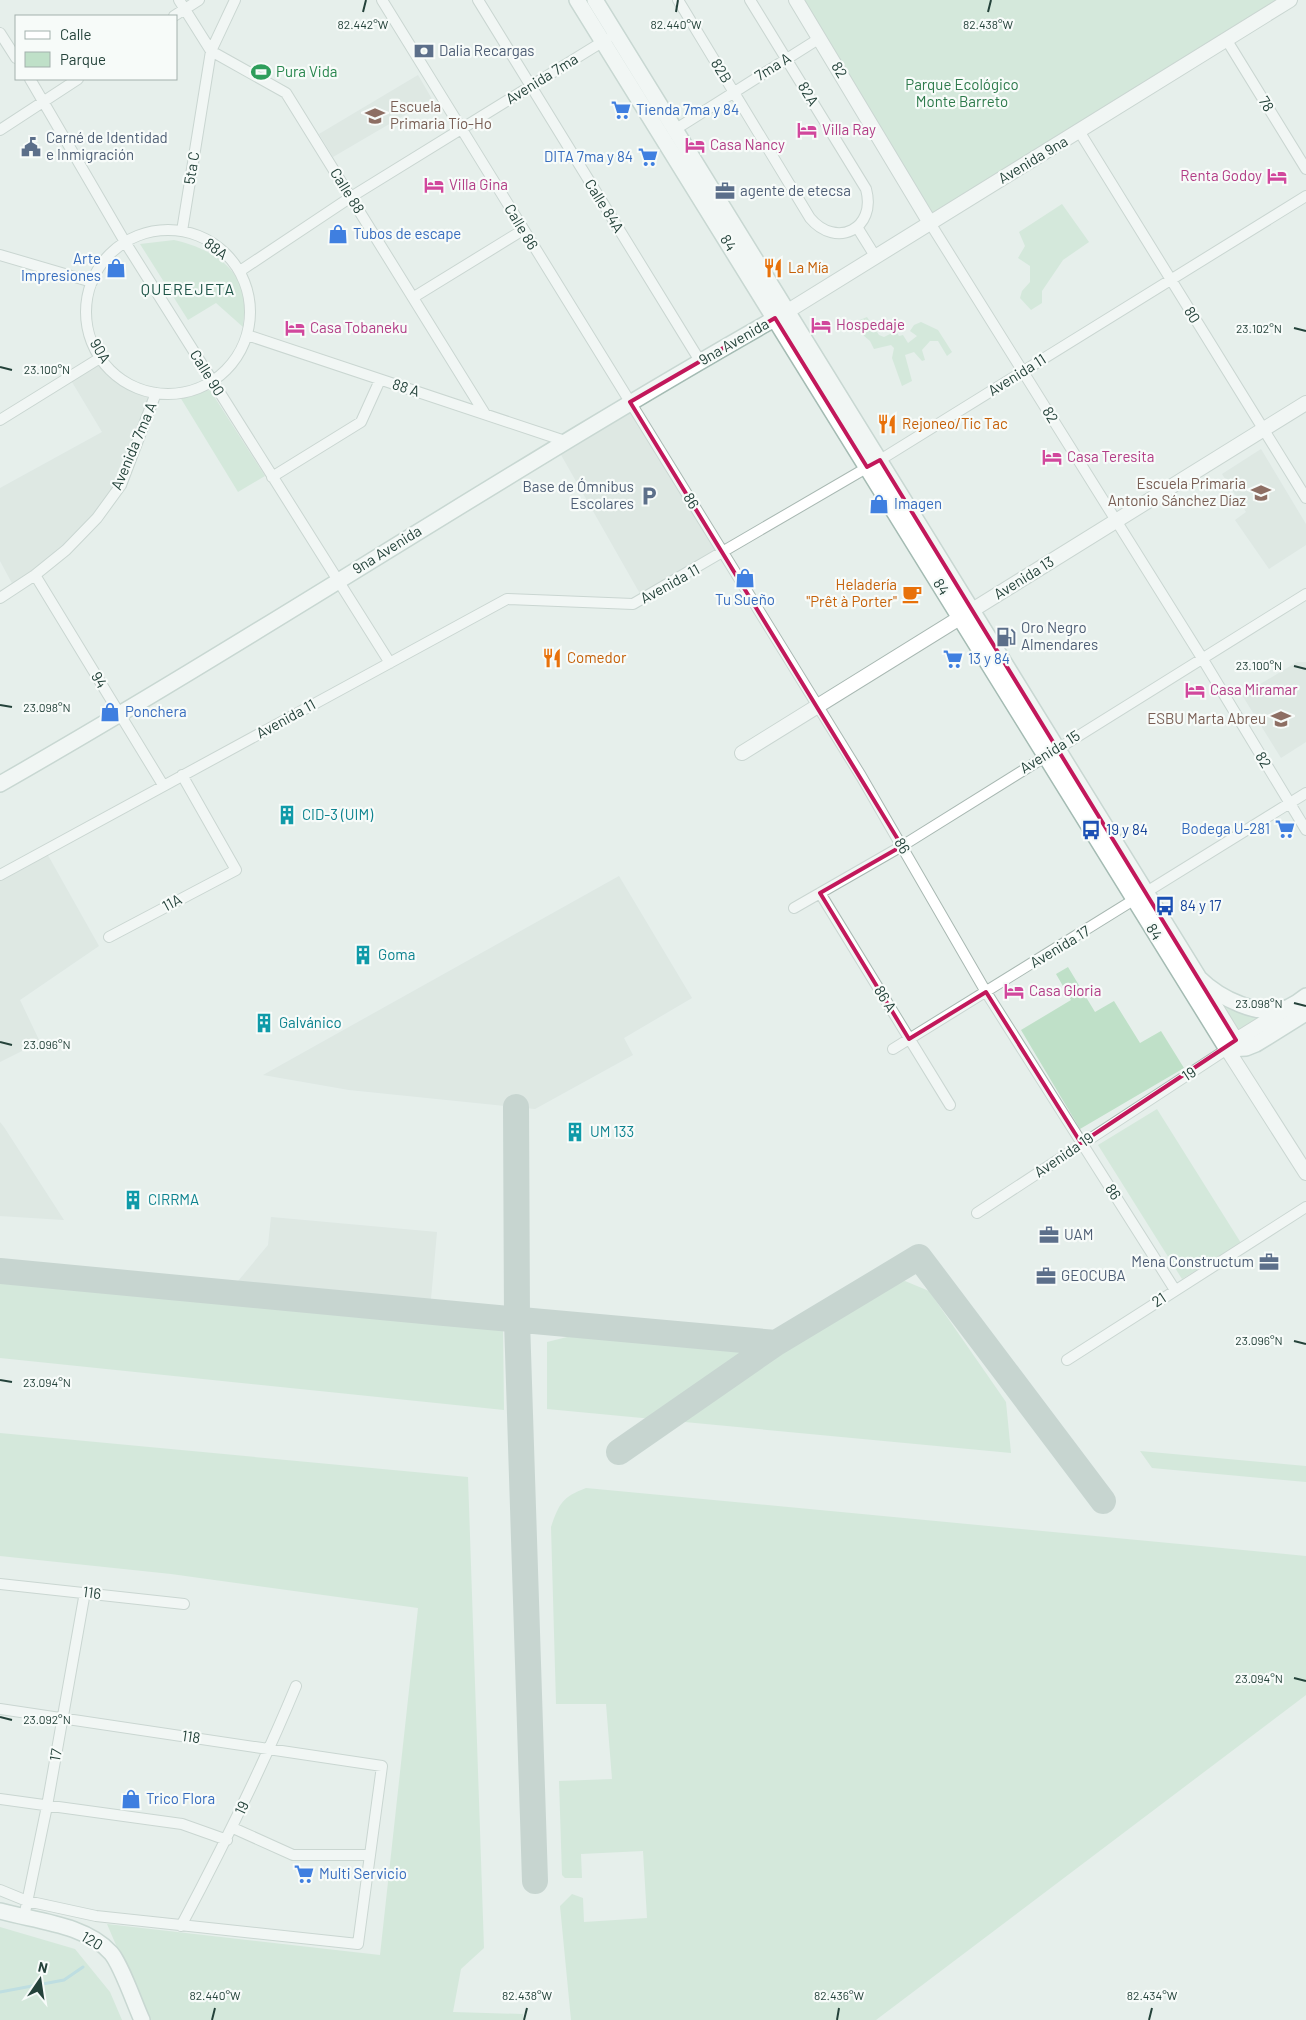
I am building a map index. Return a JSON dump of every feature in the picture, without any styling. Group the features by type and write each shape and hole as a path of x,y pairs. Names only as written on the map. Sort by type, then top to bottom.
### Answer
{"main road":[{"name":"84","path":"577,0 782,314"},
{"name":"84","path":"595,0 676,129 782,314 1140,897 1234,1046"},
{"name":"9na Avenida","path":"0,784 120,715 565,440 782,314"},
{"name":"84","path":"1140,897 1199,978"},
{"path":"1199,978 1210,989 1241,1004 1255,1008 1288,1008 1306,996"},
{"path":"1234,1046 1256,1044 1306,1013"},
{"name":"120","path":"0,1911 69,1928 95,1939 112,1954 142,2020"}],"street":[{"path":"175,15 182,4 199,0"},
{"name":"5ta C","path":"182,231 212,51 235,0"},
{"name":"Calle 86","path":"382,0 630,402"},
{"name":"Calle 84A","path":"478,0 700,361"},
{"name":"82B","path":"678,0 810,218 817,226 831,233 847,232 857,227"},
{"name":"82A","path":"750,0 866,189 868,210 864,219 857,227"},
{"name":"82","path":"796,0 930,223 1202,658 1306,830"},
{"name":"Avenida 9na","path":"782,314 1290,0"},
{"name":"Calle 88","path":"182,4 212,51 286,93 485,414"},
{"path":"0,33 15,56"},
{"name":"Avenida 7ma","path":"240,271 351,197 616,33"},
{"name":"7ma A","path":"676,129 820,38"},
{"name":"78","path":"1226,39 1306,169"},
{"name":"Calle 90","path":"31,80 126,242 390,663"},
{"path":"0,130 76,80"},
{"name":"80","path":"1079,131 1306,498"},
{"name":"Avenida 11","path":"0,875 507,599 633,604 724,554 874,464 1306,196"},
{"path":"857,227 875,256"},
{"path":"0,255 92,282 105,259 126,242 143,234 162,230 182,231"},
{"path":"414,297 523,230"},
{"name":"88A","path":"182,231 205,238 225,252 240,271 248,292 251,314 247,335"},
{"name":"90A","path":"92,282 86,308 89,334 100,358 116,374 128,382 156,393"},
{"path":"156,393 176,393 194,389 212,381 233,361 247,335"},
{"name":"88 A","path":"247,335 565,440"},
{"path":"0,420 100,358"},
{"path":"272,477 361,422 380,380"},
{"name":"Avenida 7ma A","path":"0,598 35,575 66,550 97,518 121,485 156,393"},
{"name":"86","path":"630,402 819,707 986,992 1175,1290"},
{"name":"Avenida 13","path":"742,753 819,707 1306,403"},
{"name":"94","path":"35,575 163,785"},
{"name":"Avenida 15","path":"794,908 902,846 1050,751 1306,594"},
{"name":"11A","path":"109,937 236,870 182,775"},
{"name":"Avenida 17","path":"909,1039 1306,793"},
{"name":"86 A","path":"820,893 950,1105"},
{"path":"1199,978 1234,1046 1288,1008"},
{"path":"893,1050 909,1039"},
{"name":"19","path":"1152,1098 1234,1046"},
{"name":"84","path":"1234,1046 1306,1162"},
{"name":"84","path":"1234,1046 1306,1173"},
{"name":"Avenida 19","path":"977,1213 1152,1098"},
{"name":"21","path":"1067,1360 1306,1207"},
{"name":"116","path":"0,1584 184,1604"},
{"name":"17","path":"24,1917 47,1806 84,1592"},
{"name":"19","path":"181,1926 233,1828 270,1749 296,1686"},
{"name":"118","path":"0,1709 382,1766 370,1854"},
{"path":"0,1799 182,1824 227,1840"},
{"path":"233,1828 293,1855 370,1854"},
{"name":"120","path":"0,1890 27,1900 96,1916 358,1944 370,1854"}],"highlighted area":[{"path":"775,318 867,467 880,460 1236,1040 1081,1143 986,992 909,1039 820,893 902,846 630,402"}],"shaded area":[{"name":"Escuela Primaria Tío-Ho","path":"418,75 432,99 333,157 319,134"},
{"path":"100,358 116,374 135,386 156,393 121,485 97,518 14,587 0,561 0,488 102,432 69,377"},
{"path":"630,402 724,553 643,599 556,446"},
{"name":"Escuela Primaria Antonio Sánchez Díaz","path":"1261,449 1306,524 1306,545 1269,569 1235,520 1246,512 1222,474"},
{"name":"ESBU Marta Abreu","path":"1297,662 1306,662 1306,742 1281,758 1242,695"},
{"path":"45,850 99,946 20,1000 40,1042 0,1062 0,875"},
{"path":"619,876 692,998 624,1038 633,1055 535,1109 349,1090 263,1075"},
{"path":"0,1122 4,1127 64,1220 0,1216"},
{"path":"271,1217 437,1232 430,1310 229,1292 268,1245"}],"green space":[{"name":"Parque Ecológico Monte Barreto","path":"796,0 1290,0 930,223"},
{"path":"1062,204 1089,242 1063,260 1042,291 1042,303 1031,310 1020,298 1022,291 1030,282 1030,266 1018,258 1025,246 1019,232"},
{"path":"174,240 202,249 227,265 242,286 244,304 243,327 216,303 188,320 140,244"},
{"path":"867,317 879,335 884,337 896,331 899,336 903,335 908,343 917,336 910,331 914,325 921,322 938,330 952,352 947,356 938,341 930,341 922,350 925,360 922,361 914,352 905,355 912,381 902,386 892,358 894,348 891,345 874,349 870,341 850,324"},
{"path":"210,390 265,476 238,492 180,397"},
{"path":"1068,967 1095,1012 1114,1001 1140,1043 1161,1031 1184,1068 1080,1129 1021,1030 1071,1000 1056,974"},
{"path":"1210,989 1271,1009 1236,1040"},
{"path":"1157,1109 1241,1243 1182,1279 1098,1145"},
{"path":"0,1277 103,1285 503,1328 504,1410 0,1358"},
{"path":"905,1281 929,1291 1006,1402 1011,1453 547,1409 547,1342 579,1334 790,1348 891,1283"},
{"path":"0,1433 468,1477 484,1948 461,1969 453,2012 523,2014 523,2020 148,2020 107,1924 380,1955 418,1608 171,1574 0,1556"},
{"path":"1140,1451 1306,1466 1306,1482 1152,1468"},
{"path":"586,1488 1306,1556 1306,1695 876,2020 571,2020 560,1906 572,1894 583,1898 584,1922 647,1918 643,1851 581,1854 582,1878 565,1878 562,1875 559,1781 612,1779 606,1704 556,1704 551,1527 562,1502"},
{"path":"0,1927 75,1949 110,1992 122,2020 0,2020"}],"waterway":[{"path":"0,1992 64,1980 83,1967"}],"taxiway":[{"path":"516,1107 517,1321 535,1881"},
{"path":"619,1452 776,1343 919,1257 1103,1501"},
{"path":"0,1271 776,1343"}],"place":[{"name":"Dalia Recargas","path":"424,51"},
{"name":"Pura Vida","path":"261,72"},
{"name":"Tienda 7ma y 84","path":"621,110"},
{"name":"Escuela Primaria Tío-Ho","path":"375,116"},
{"name":"Villa Ray","path":"807,130"},
{"name":"Casa Nancy","path":"695,145"},
{"name":"Carné de Identidad e Inmigración","path":"31,147"},
{"name":"DITA 7ma y 84","path":"648,157"},
{"name":"Renta Godoy","path":"1277,176"},
{"name":"Villa Gina","path":"434,185"},
{"name":"agente de etecsa","path":"725,191"},
{"name":"Tubos de escape","path":"338,234"},
{"name":"Arte Impresiones","path":"116,268"},
{"name":"La Mía","path":"773,268"},
{"name":"Hospedaje","path":"821,325"},
{"name":"Casa Tobaneku","path":"295,328"},
{"name":"Rejoneo/Tic Tac","path":"887,424"},
{"name":"Casa Teresita","path":"1052,457"},
{"name":"Escuela Primaria Antonio Sánchez Díaz","path":"1261,493"},
{"name":"Base de Ómnibus Escolares","path":"649,496"},
{"name":"Imagen","path":"879,504"},
{"name":"Tu Sueño","path":"745,578"},
{"name":"Heladería \"Prêt à Porter\"","path":"912,594"},
{"name":"Oro Negro Almendares","path":"1006,637"},
{"name":"Comedor","path":"552,658"},
{"name":"13 y 84","path":"953,659"},
{"name":"Casa Miramar","path":"1195,690"},
{"name":"Ponchera","path":"110,712"},
{"name":"ESBU Marta Abreu","path":"1281,719"},
{"name":"CID-3 (UIM)","path":"287,815"},
{"name":"Bodega U-281","path":"1285,829"},
{"name":"19 y 84","path":"1091,830"},
{"name":"84 y 17","path":"1165,906"},
{"name":"Goma","path":"363,955"},
{"name":"Casa Gloria","path":"1014,991"},
{"name":"Galvánico","path":"264,1023"},
{"name":"UM 133","path":"575,1132"},
{"name":"CIRRMA","path":"133,1200"},
{"name":"UAM","path":"1049,1235"},
{"name":"Mena Constructum","path":"1269,1262"},
{"name":"GEOCUBA","path":"1046,1276"},
{"name":"Trico Flora","path":"131,1799"},
{"name":"Multi Servicio","path":"304,1874"}],"district":[{"name":"QUEREJETA","path":"188,289"}]}
